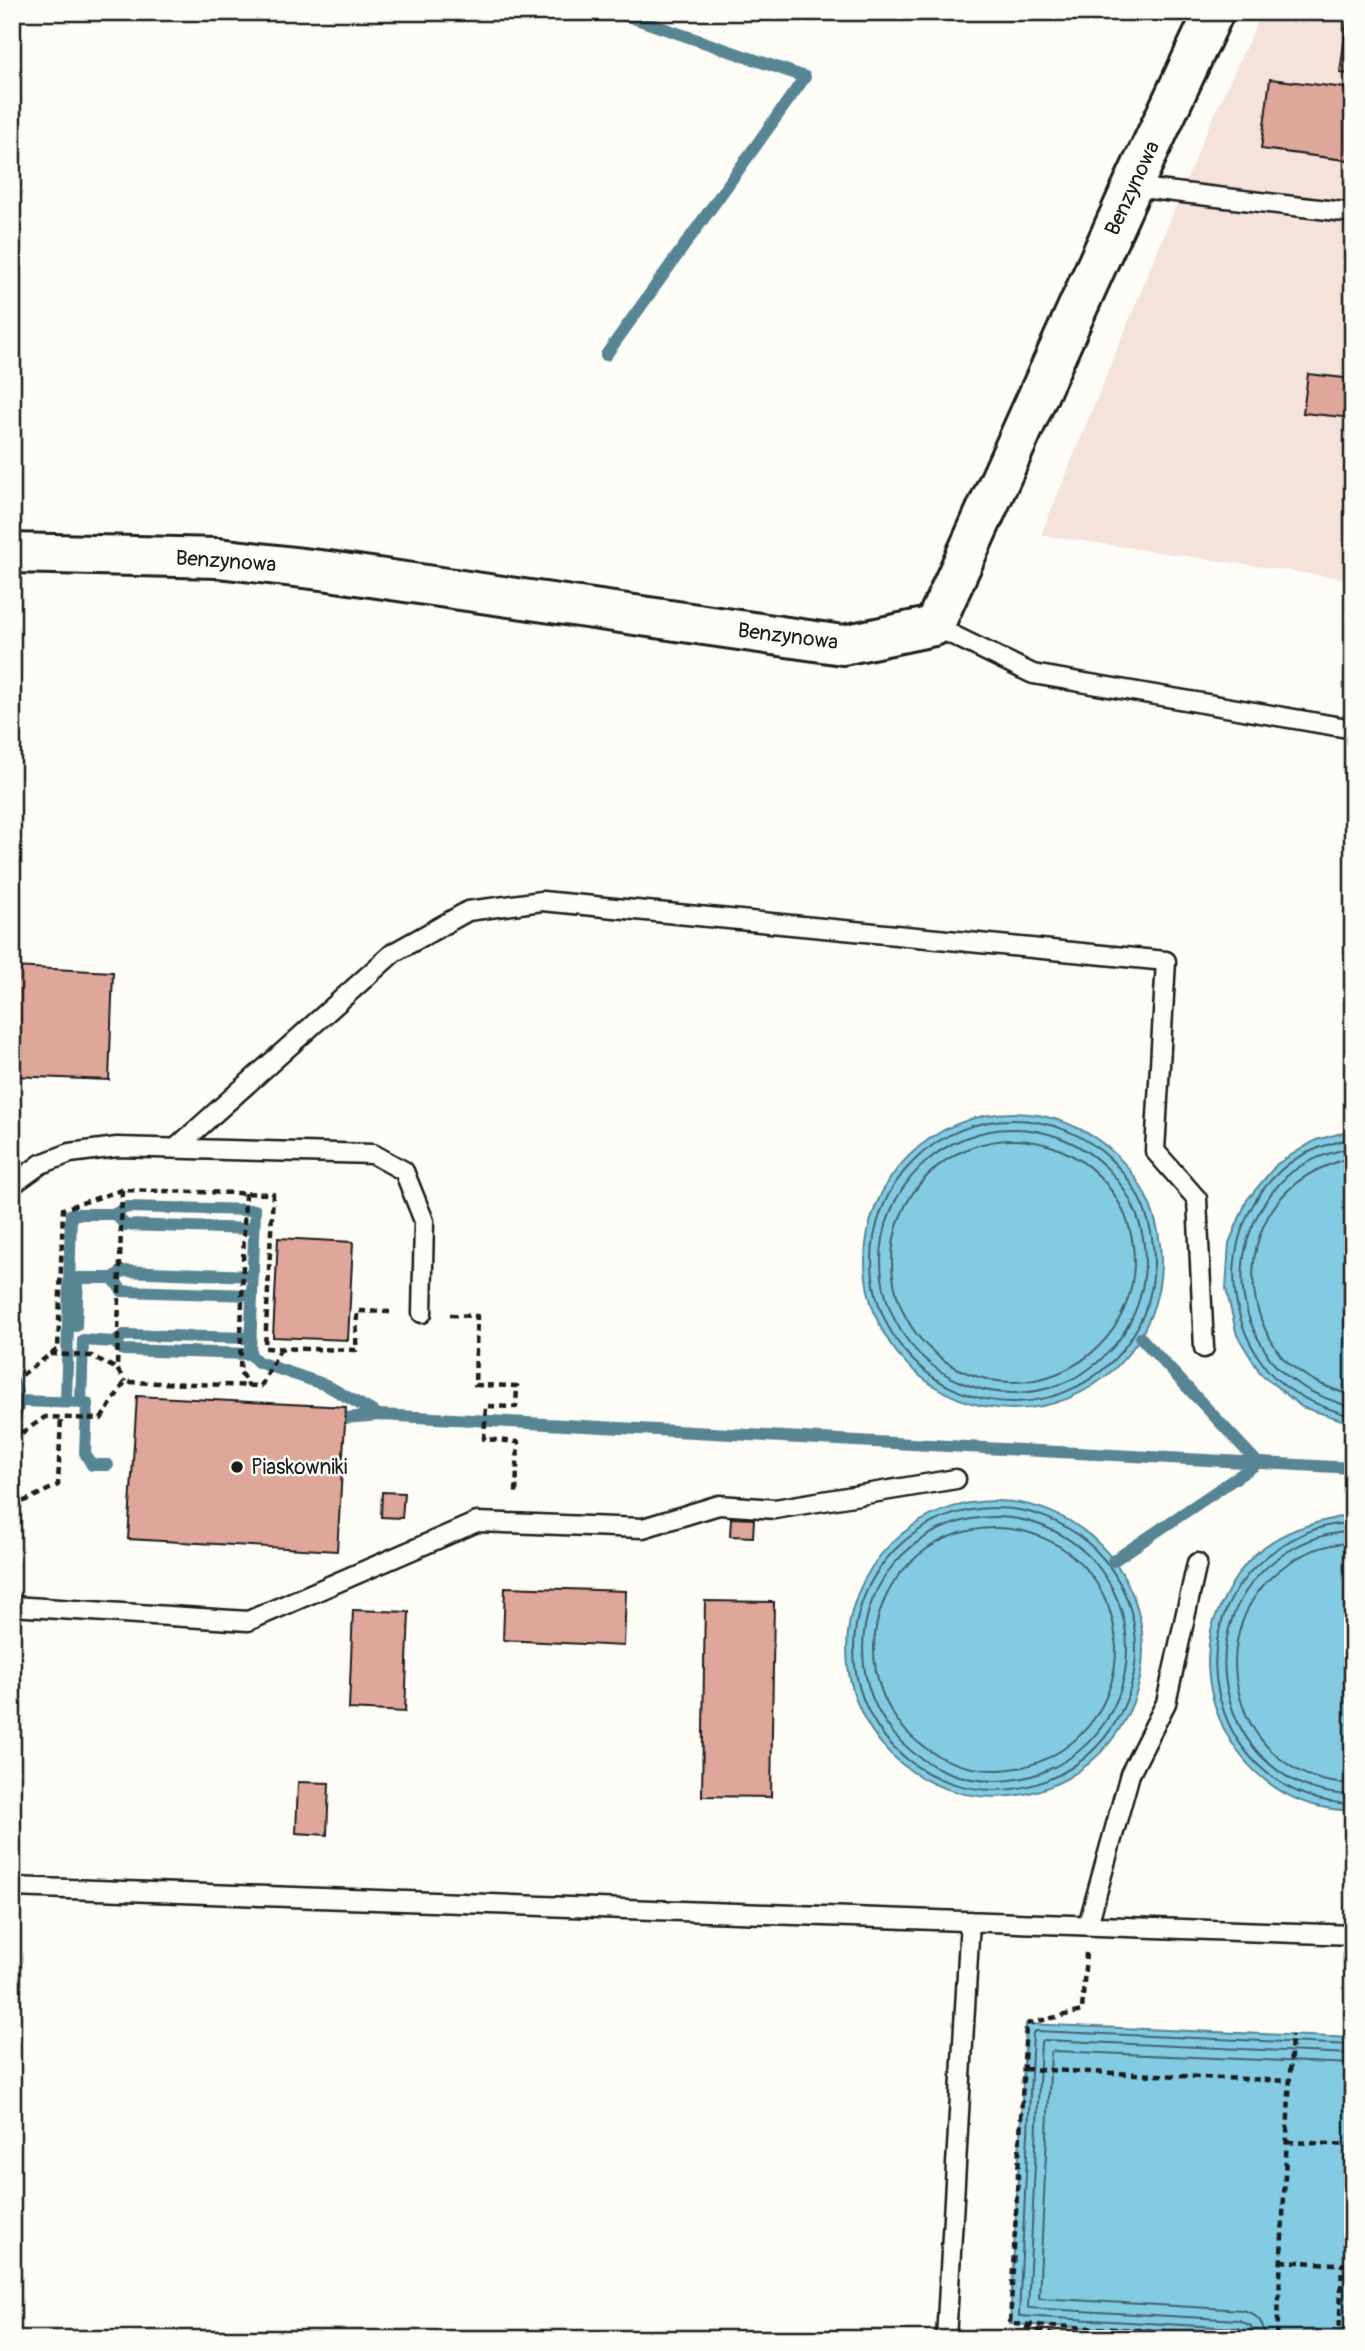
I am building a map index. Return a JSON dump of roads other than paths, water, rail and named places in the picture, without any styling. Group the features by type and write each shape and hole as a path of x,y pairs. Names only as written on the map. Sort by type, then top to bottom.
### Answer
{"street":[{"name":"Benzynowa","path":"12,553 218,558 329,570 843,645 934,626 1214,12"}],"lane":[{"path":"1132,187 1353,213"},
{"path":"934,626 1033,674 1353,729"},
{"path":"176,1148 393,953 468,911 542,901 1167,961 1155,1151 1197,1199 1205,1348"},
{"path":"12,1185 41,1164 70,1153 117,1147 373,1154 404,1171 424,1221 422,1313"},
{"path":"12,1606 248,1621 477,1522 643,1528 719,1505 775,1509 956,1479"},
{"path":"1088,1925 1130,1774 1167,1703 1197,1563"},
{"path":"12,1887 1353,1935"},
{"path":"946,2339 970,1922"}],"water":[{"path":"1013,1113 1042,1116 1083,1131 1107,1147 1127,1167 1143,1191 1154,1218 1161,1261 1158,1290 1143,1331 1127,1355 1107,1375 1083,1391 1056,1402 1013,1409 984,1406 943,1391 919,1375 899,1355 883,1331 872,1304 865,1261 868,1232 883,1191 899,1167 919,1147 943,1131 970,1120"},
{"path":"1353,1130 1351,1423 1302,1407 1261,1374 1237,1335 1226,1289 1229,1243 1247,1200 1277,1164 1316,1140"},
{"path":"995,1501 1024,1504 1065,1519 1089,1535 1109,1555 1131,1592 1140,1620 1143,1649 1140,1678 1125,1719 1109,1743 1089,1763 1052,1785 1024,1794 995,1797 966,1794 925,1779 901,1763 881,1743 859,1706 850,1678 847,1649 850,1620 865,1579 881,1555 901,1535 938,1513 966,1504"},
{"path":"1343,1516 1353,1517 1353,1810 1319,1807 1289,1796 1262,1778 1240,1755 1223,1728 1213,1697 1208,1665 1213,1622 1237,1576 1248,1562 1260,1550 1290,1532"},
{"path":"1026,2024 1353,2038 1353,2339 1010,2324"}],"waterway":[{"path":"606,355 805,77 616,12"},
{"path":"66,1402 71,1214 115,1214 126,1207 255,1210 250,1354 258,1362 326,1385 379,1415"},
{"path":"115,1214 125,1225 254,1229"},
{"path":"76,1326 78,1278 113,1278 123,1271 253,1276"},
{"path":"113,1278 122,1291 252,1295"},
{"path":"81,1403 83,1340 114,1342 124,1335 251,1338"},
{"path":"1113,1561 1258,1463 1141,1338"},
{"path":"114,1342 123,1350 250,1354"},
{"path":"12,1379 18,1400 12,1421"},
{"path":"12,1403 87,1403 85,1453 92,1465 108,1465"},
{"path":"345,1418 380,1415 1353,1468"}],"place":[{"name":"Piaskowniki","path":"237,1467"}]}
